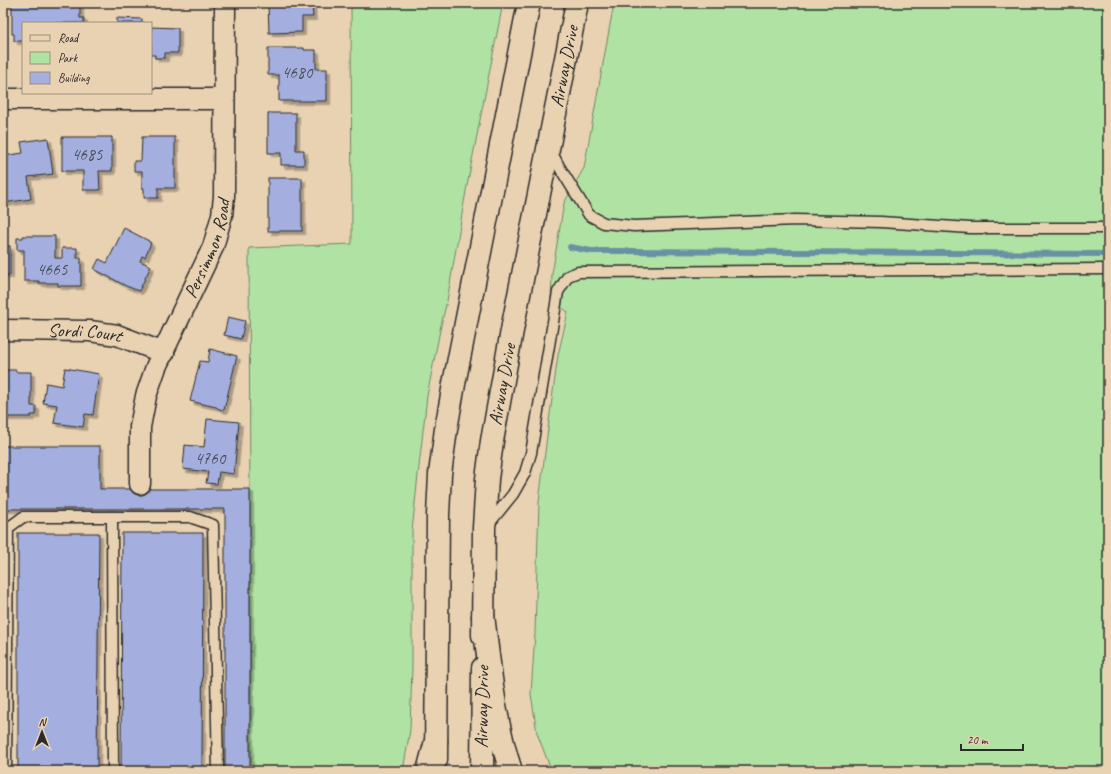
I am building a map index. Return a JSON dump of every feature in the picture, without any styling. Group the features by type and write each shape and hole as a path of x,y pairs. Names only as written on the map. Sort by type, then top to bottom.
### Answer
{"main road":[{"path":"436,771 437,558 440,474 454,384 529,3"},
{"name":"Airway Drive","path":"482,771 484,528 487,479 512,325 577,3"},
{"path":"483,616 497,719 504,750 511,771"},
{"path":"428,771 436,741"}],"street":[{"name":"Persimmon Road","path":"140,484 140,427 146,396 156,367 213,247 222,215 224,196 225,3"},
{"path":"3,99 224,99"},
{"name":"Sordi Court","path":"3,330 90,331 116,335 164,352"}],"lane":[{"path":"548,146 589,215 604,223 634,226 796,220 881,222 970,228 1108,228"},
{"path":"484,528 512,494 525,473 531,453 558,292 568,276 578,272 1108,269"},
{"path":"6,771 8,528 22,517 190,517 213,525 218,771"},
{"path":"112,517 113,771"}],"green space":[{"path":"351,3 503,3 466,191 447,301 427,396 412,531 412,666 410,730 403,771 251,771 249,248 352,244"},
{"path":"614,3 1108,3 1108,771 551,770 537,733 531,694 535,633 539,502 558,355 568,312 551,300 552,274 564,203 584,168"}],"building":[{"path":"268,3 312,3 313,17 302,17 302,32 269,33"},
{"path":"12,4 80,4 80,18 84,18 84,22 22,22 22,41 14,41 14,34 12,34"},
{"path":"117,18 142,19 142,22 117,22"},
{"path":"152,27 178,28 178,53 165,53 165,58 155,58 155,55 152,55"},
{"path":"268,48 304,48 304,50 316,50 316,69 327,69 327,101 279,101 279,75 268,75"},
{"path":"268,113 296,113 296,150 304,150 304,165 281,165 281,153 268,153"},
{"path":"62,137 112,137 112,171 99,171 100,190 83,190 83,171 62,171"},
{"path":"142,137 175,137 175,188 158,188 158,198 144,198 144,188 142,188 142,171 134,171 134,161 141,161"},
{"path":"48,138 53,174 28,177 31,199 3,203 3,156 23,153 21,142"},
{"path":"268,178 302,178 302,231 268,231"},
{"path":"124,228 151,243 145,257 142,256 140,261 151,266 139,291 126,286 94,269 99,259 107,263"},
{"path":"23,236 55,236 55,258 62,258 62,248 77,248 77,258 81,258 81,286 58,286 58,283 24,281 24,250 17,250 17,238 23,238"},
{"path":"3,246 10,246 10,275 3,275"},
{"path":"228,317 245,321 241,339 224,335"},
{"path":"210,349 237,356 224,410 190,401 200,361 208,362"},
{"path":"65,368 99,374 93,415 85,414 83,427 54,423 57,405 43,403 46,383 62,386"},
{"path":"3,370 31,372 31,406 36,406 36,415 31,415 31,417 3,417"},
{"path":"207,419 239,422 234,474 219,472 217,484 206,483 208,472 183,469 185,445 204,447"},
{"path":"3,446 100,446 100,489 250,489 250,771 225,771 225,509 3,509"},
{"path":"18,533 99,533 97,771 18,771"},
{"path":"122,533 203,533 202,771 121,771"}],"waterway":[{"path":"570,247 591,251 1108,254"}]}
